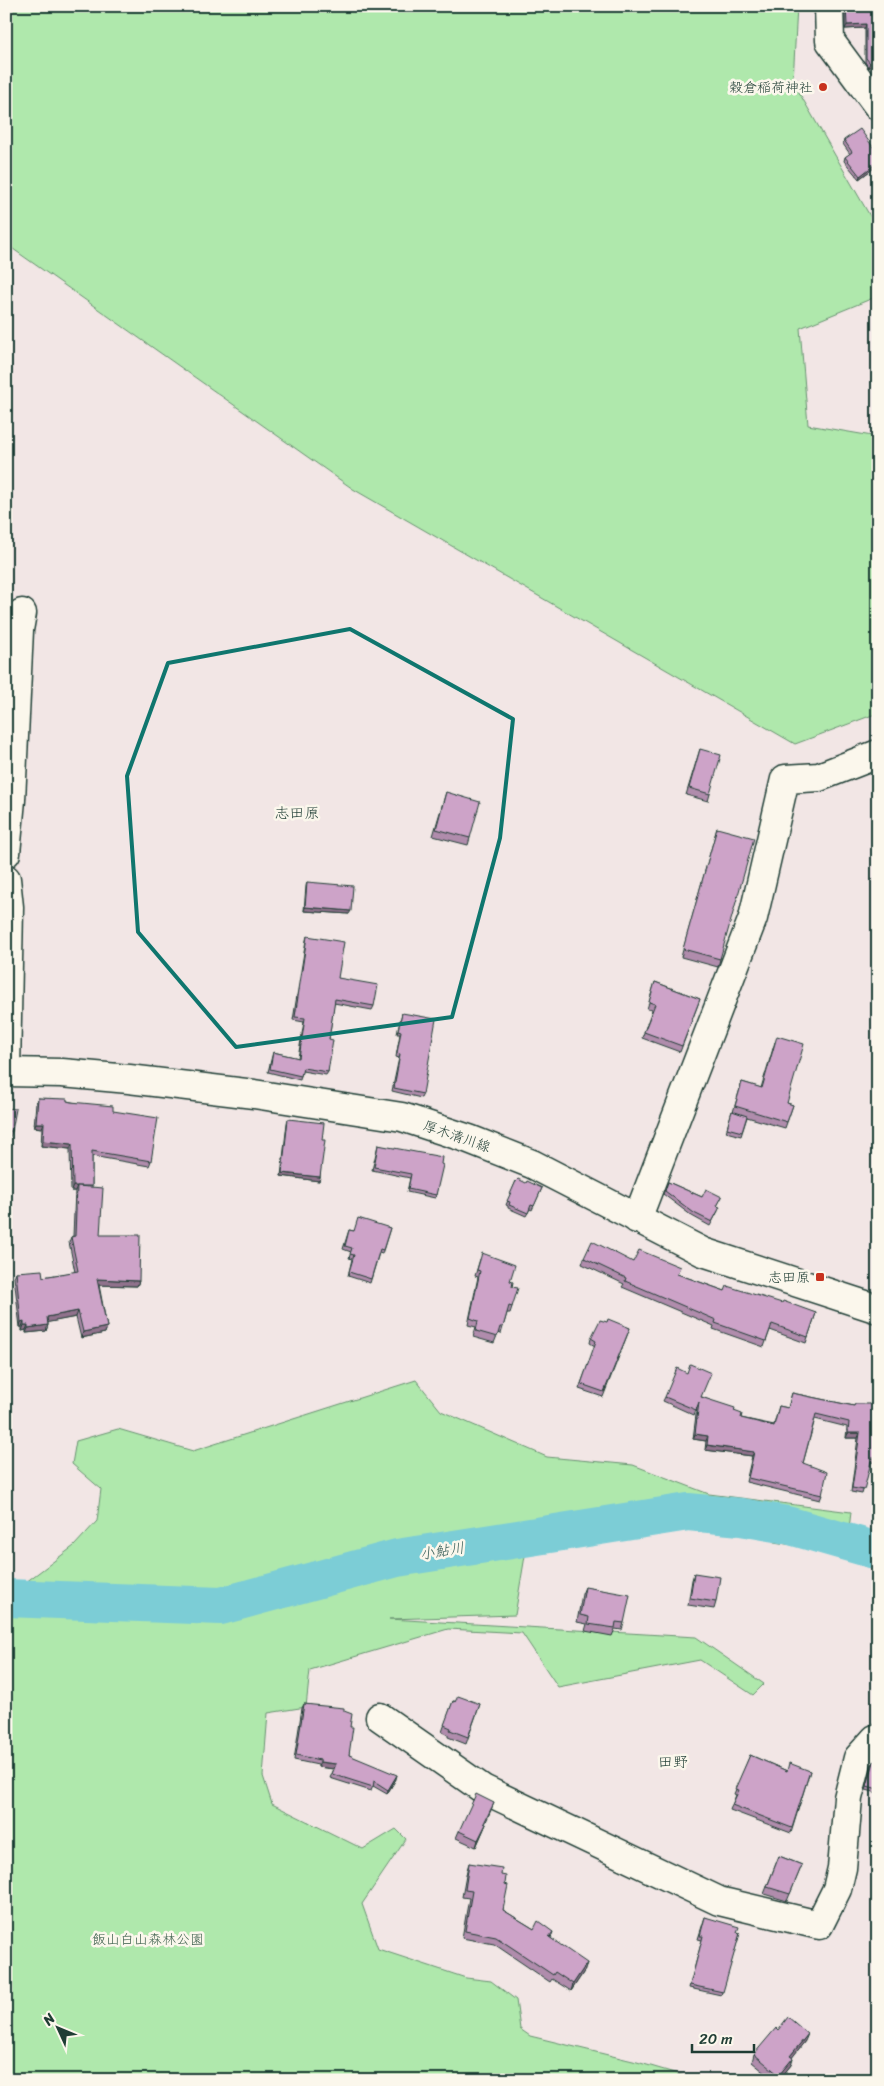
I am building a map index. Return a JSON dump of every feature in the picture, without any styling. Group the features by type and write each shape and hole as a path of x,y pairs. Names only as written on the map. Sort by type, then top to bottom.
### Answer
{"street":[{"path":"829,6 830,41 878,106"},
{"path":"6,853 12,800 19,630 22,613"},
{"path":"637,1219 752,918 785,779 819,777 878,754"},
{"path":"6,879 9,907 6,1072"},
{"name":"厚木清川線","path":"6,1072 62,1073 129,1079 254,1094 402,1117 469,1139 532,1164 703,1252 878,1309"},
{"path":"380,1717 483,1789 693,1889 719,1901 819,1925 837,1889 842,1868 848,1798 858,1758 878,1738"}],"highlighted area":[{"path":"350,629 513,719 500,838 452,1017 236,1047 138,932 127,776 168,663"}],"green space":[{"path":"6,6 797,6 793,82 878,230 878,296 800,328 808,425 878,437 878,713 795,744 353,489 6,244"},
{"name":"飯山白山森林公園","path":"416,1380 441,1411 547,1457 633,1465 709,1494 851,1512 846,1554 774,1542 750,1521 513,1528 526,1550 515,1615 389,1619 696,1637 764,1684 753,1695 700,1660 558,1687 522,1633 448,1629 310,1670 306,1707 268,1713 263,1776 272,1804 363,1849 396,1829 406,1839 362,1904 378,1949 466,1978 491,1981 516,2000 520,2029 530,2036 637,2062 695,2079 717,2080 6,2080 6,1597 74,1546 97,1521 101,1489 72,1464 76,1441 118,1429 193,1451"}],"building":[{"path":"846,6 878,6 878,63 870,63 866,58 866,24 847,25"},
{"path":"860,129 878,154 878,162 860,176 845,157 852,152 844,140"},
{"path":"700,749 721,755 710,794 689,788"},
{"path":"446,792 480,802 470,838 436,829"},
{"path":"717,828 754,838 720,959 683,949"},
{"path":"307,882 353,886 351,911 305,907"},
{"path":"307,936 344,942 338,978 378,985 374,1006 335,999 329,1039 333,1040 328,1072 303,1068 301,1076 270,1069 273,1052 299,1058 305,1018 295,1017"},
{"path":"655,982 700,999 682,1046 644,1032 655,1004 649,1002"},
{"path":"402,1013 436,1019 423,1094 394,1088 400,1054 397,1053 401,1031 398,1030"},
{"path":"777,1036 804,1044 787,1103 793,1105 787,1122 735,1106 742,1082 762,1088"},
{"path":"38,1098 67,1099 67,1101 71,1102 113,1106 113,1111 158,1118 151,1161 92,1151 92,1186 73,1186 72,1144 43,1141 44,1123 36,1123"},
{"path":"6,1108 16,1109 12,1131 9,1131 6,1150"},
{"path":"732,1111 747,1116 742,1132 727,1128"},
{"path":"288,1119 324,1123 322,1140 325,1140 320,1177 282,1173"},
{"path":"378,1145 442,1157 441,1164 443,1165 436,1195 408,1189 411,1174 374,1167"},
{"path":"518,1179 542,1188 534,1206 531,1205 528,1213 509,1205 510,1202 507,1201"},
{"path":"668,1182 702,1197 706,1189 722,1197 717,1206 720,1207 712,1222 694,1213 665,1191"},
{"path":"77,1186 103,1188 100,1235 140,1235 139,1281 97,1279 107,1327 83,1332 78,1311 47,1317 48,1325 28,1328 28,1325 24,1325 24,1321 21,1322 16,1272 42,1270 43,1277 78,1271 71,1237 75,1236"},
{"path":"358,1218 390,1228 383,1250 380,1249 371,1279 349,1272 354,1255 350,1254 352,1248 345,1246 349,1230 354,1231"},
{"path":"592,1241 633,1262 639,1250 680,1267 677,1274 725,1291 727,1286 782,1303 783,1301 816,1313 808,1337 772,1324 766,1341 715,1323 716,1320 625,1281 626,1278 584,1258"},
{"path":"482,1253 515,1265 510,1281 513,1282 512,1287 518,1288 512,1307 509,1306 503,1327 500,1327 497,1337 476,1331 478,1321 470,1318 480,1271 477,1270"},
{"path":"608,1319 630,1328 604,1392 581,1384 596,1341 591,1338 600,1320 607,1322"},
{"path":"690,1364 711,1373 701,1397 735,1408 734,1411 742,1414 741,1418 774,1426 779,1406 788,1408 792,1393 854,1406 855,1404 878,1404 878,1458 872,1458 864,1490 852,1488 860,1433 848,1433 849,1422 816,1414 803,1463 827,1472 822,1495 748,1478 754,1452 707,1445 708,1436 695,1434 699,1402 696,1410 665,1397 677,1368 687,1373"},
{"path":"694,1573 720,1577 716,1602 690,1598"},
{"path":"585,1587 630,1595 624,1623 616,1622 615,1628 588,1624 589,1617 580,1615"},
{"path":"458,1696 480,1704 468,1737 450,1730 451,1728 444,1725 453,1701 455,1702"},
{"path":"304,1704 344,1708 344,1711 352,1714 350,1727 353,1727 349,1755 397,1775 388,1790 374,1781 373,1787 332,1774 336,1764 320,1762 320,1760 296,1755"},
{"path":"750,1755 787,1771 789,1763 810,1771 792,1828 732,1805 739,1790 735,1789"},
{"path":"878,1757 878,1789 867,1786 874,1762"},
{"path":"476,1794 494,1803 478,1840 459,1831"},
{"path":"779,1856 802,1865 790,1894 767,1887"},
{"path":"469,1863 502,1868 501,1875 506,1876 505,1884 508,1885 503,1910 534,1929 538,1921 553,1932 549,1937 587,1963 573,1984 555,1972 553,1975 496,1937 465,1931 472,1891 465,1890"},
{"path":"705,1917 739,1927 737,1932 740,1933 723,1992 690,1985 703,1936 700,1936"},
{"path":"788,2017 808,2034 790,2056 793,2058 779,2075 754,2054"}],"waterway":[{"name":"小鮎川","path":"6,1598 221,1606 397,1558 688,1512 741,1517 787,1525 878,1551"}],"place":[{"name":"穀倉稲荷神社","path":"823,87"},
{"name":"志田原","path":"820,1277"}],"district":[{"name":"志田原","path":"297,813"},
{"name":"田野","path":"673,1762"}]}
